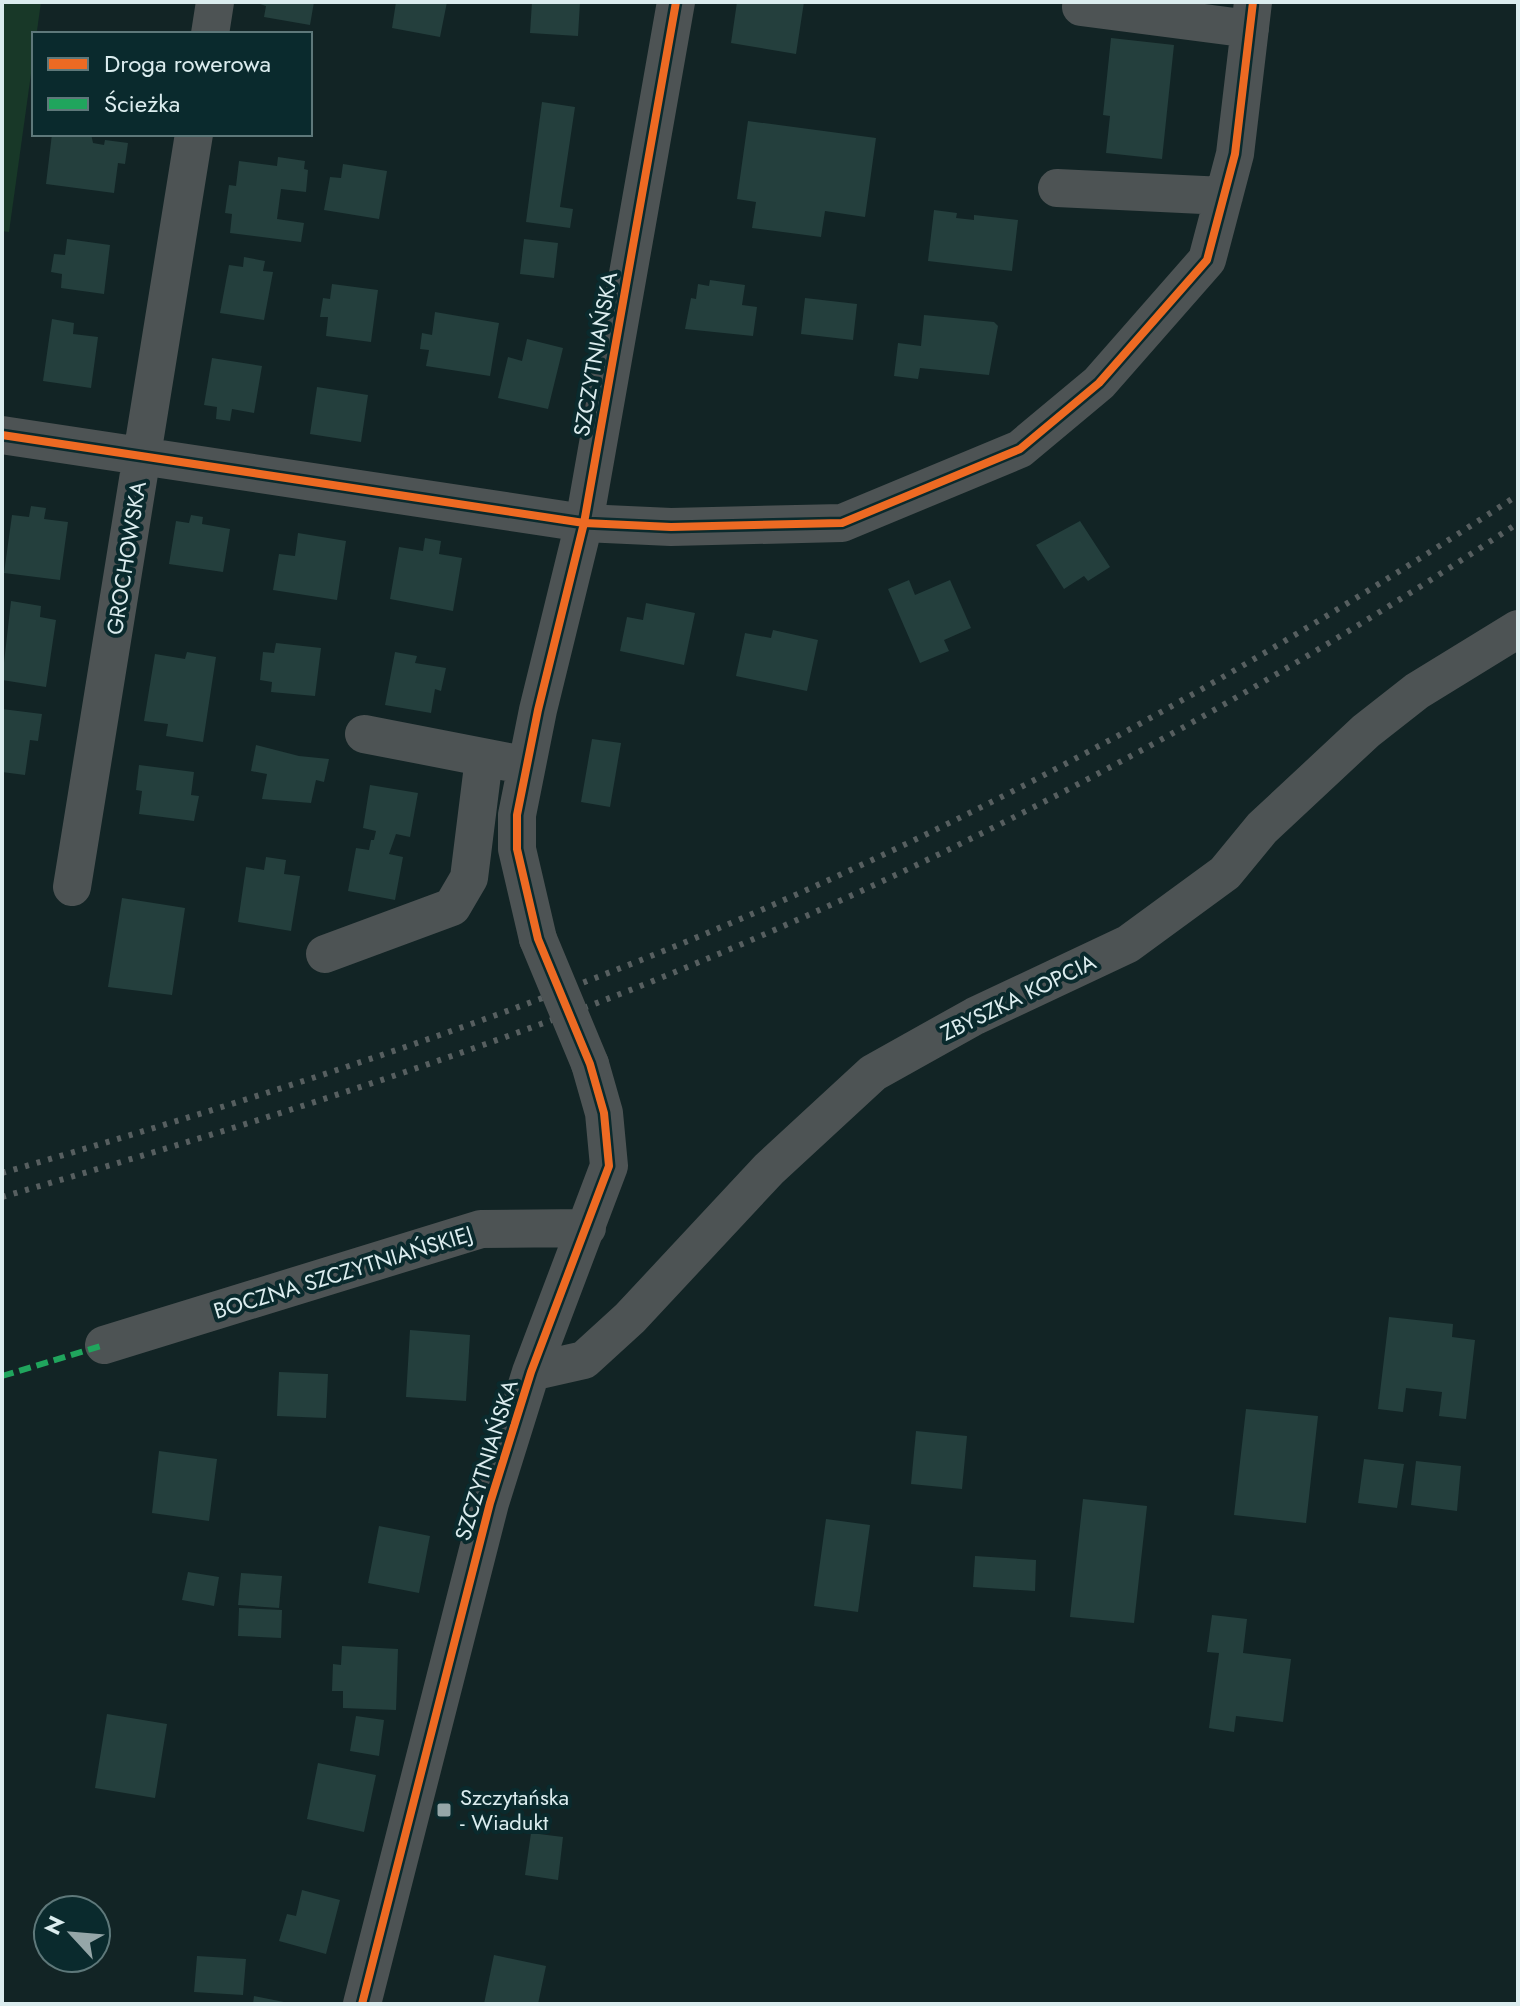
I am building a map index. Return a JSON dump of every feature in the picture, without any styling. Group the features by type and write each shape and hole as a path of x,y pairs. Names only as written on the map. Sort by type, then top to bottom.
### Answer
{"street":[{"path":"210,32 215,2"},
{"name":"SZCZYTNIAŃSKA","path":"362,2004 490,1503 531,1372 609,1166 604,1113 590,1064 538,939 517,849 517,815 538,710 584,523 676,2"},
{"path":"2,435 584,523 671,527 842,523 1020,449 1099,383 1207,260 1235,154 1251,15 1081,7"},
{"name":"GROCHOWSKA","path":"72,887 194,136"},
{"path":"1057,188 1224,196"},
{"name":"ZBYSZKA KOPCIA","path":"531,1372 584,1360 630,1318 769,1169 873,1073 975,1016 1128,944 1225,873 1262,828 1366,731 1417,691 1518,629"},
{"path":"364,734 527,766"},
{"path":"325,954 452,907 469,878 484,758"},
{"name":"BOCZNA SZCZYTNIAŃSKIEJ","path":"104,1345 481,1229 587,1228"}],"green space":[{"path":"2,2 41,2 37,32 32,32 32,67 9,232 2,231"}],"building":[{"path":"254,2 314,2 310,25 264,17 266,6"},
{"path":"396,2 447,2 440,37 392,28"},
{"path":"532,2 580,2 578,36 530,33"},
{"path":"737,2 804,2 796,54 731,43"},
{"path":"1111,38 1174,45 1162,159 1106,153 1110,116 1103,115"},
{"path":"542,102 575,107 560,207 573,209 570,228 526,222"},
{"path":"748,121 876,138 865,217 825,211 821,237 752,228 756,202 737,199"},
{"path":"52,136 91,136 93,143 104,145 105,140 128,143 125,164 118,163 114,193 46,184"},
{"path":"278,157 305,161 304,169 308,170 306,192 281,189 277,219 304,223 301,242 230,233 232,214 225,213 229,185 236,186 239,161 277,166"},
{"path":"343,164 387,171 379,219 324,210 330,177 341,178"},
{"path":"934,210 957,213 956,218 974,220 974,215 1018,220 1012,271 928,261"},
{"path":"67,239 110,245 104,294 61,288 62,274 51,272 54,254 65,255"},
{"path":"524,239 558,243 554,278 520,274"},
{"path":"244,257 265,261 263,271 273,272 264,320 220,313 229,265 243,267"},
{"path":"710,280 745,285 742,305 757,307 753,336 685,329 691,298 696,299 698,284 709,286"},
{"path":"332,284 378,290 371,342 326,336 328,317 320,317 323,298 330,299"},
{"path":"805,298 857,304 853,340 801,334"},
{"path":"435,312 499,323 490,376 426,366 429,350 420,349 422,333 432,335"},
{"path":"924,315 994,322 998,326 989,375 920,368 918,379 894,376 898,343 921,346"},
{"path":"52,319 74,323 73,334 98,337 91,388 43,381"},
{"path":"527,339 563,348 548,409 498,398 508,357 522,361"},
{"path":"212,358 262,366 254,413 232,409 230,421 216,419 217,407 204,405"},
{"path":"317,387 368,395 361,442 310,434"},
{"path":"31,506 46,508 44,519 68,522 60,580 4,573 12,515 29,517"},
{"path":"191,515 203,517 202,524 230,529 223,572 169,564 176,521 189,523"},
{"path":"1080,521 1110,567 1088,581 1084,576 1064,589 1036,545"},
{"path":"298,533 346,541 337,600 273,590 279,554 295,556"},
{"path":"425,538 441,541 439,554 462,558 453,611 390,599 399,547 423,551"},
{"path":"909,580 915,595 950,580 971,628 944,640 949,651 920,663 888,589"},
{"path":"11,601 41,606 40,617 56,620 46,687 2,680"},
{"path":"646,603 695,613 684,665 620,651 627,617 643,620"},
{"path":"773,630 818,640 807,691 736,676 745,633 771,638"},
{"path":"276,643 321,648 315,696 271,692 272,682 260,680 263,652 274,653"},
{"path":"187,652 216,657 203,742 166,736 168,724 144,721 155,654 185,659"},
{"path":"395,652 417,656 415,663 446,668 441,691 435,689 431,713 385,705"},
{"path":"2,709 42,714 38,741 30,740 25,775 2,772"},
{"path":"592,739 621,743 610,807 581,802"},
{"path":"256,745 299,756 329,759 324,782 316,780 311,803 262,799 267,774 251,771"},
{"path":"139,765 194,772 191,795 199,796 194,821 139,814 142,791 136,790"},
{"path":"370,785 418,793 410,837 396,834 389,854 403,857 395,900 348,891 356,848 369,850 376,831 363,828"},
{"path":"266,857 286,860 284,874 300,876 291,931 238,922 246,867 264,870"},
{"path":"122,898 185,908 172,995 108,987"},
{"path":"1389,1317 1453,1324 1452,1337 1475,1340 1466,1419 1439,1416 1442,1392 1406,1388 1403,1412 1378,1409"},
{"path":"410,1330 470,1335 466,1401 406,1397"},
{"path":"279,1372 328,1374 326,1418 277,1416"},
{"path":"1246,1409 1318,1416 1306,1523 1234,1515"},
{"path":"916,1431 967,1436 962,1489 911,1484"},
{"path":"159,1451 217,1459 209,1521 152,1513"},
{"path":"1364,1459 1404,1464 1397,1508 1358,1503"},
{"path":"1416,1461 1461,1466 1457,1511 1411,1505"},
{"path":"1083,1499 1147,1506 1134,1623 1070,1617"},
{"path":"826,1519 870,1525 858,1612 814,1606"},
{"path":"379,1526 430,1536 419,1593 368,1583"},
{"path":"975,1556 1036,1560 1035,1591 973,1587"},
{"path":"188,1572 219,1577 214,1606 182,1600"},
{"path":"241,1573 282,1576 279,1608 238,1605"},
{"path":"239,1608 282,1610 281,1638 238,1636"},
{"path":"1212,1615 1247,1619 1243,1653 1291,1659 1283,1722 1236,1716 1234,1732 1209,1728 1219,1653 1207,1652"},
{"path":"342,1646 398,1649 396,1710 343,1708 343,1691 332,1691 333,1664 341,1665"},
{"path":"107,1714 167,1724 155,1798 95,1788"},
{"path":"356,1716 384,1720 379,1756 350,1751"},
{"path":"318,1763 376,1775 364,1832 307,1819"},
{"path":"531,1833 563,1837 558,1880 525,1875"},
{"path":"302,1890 340,1900 326,1954 279,1941 287,1914 296,1916"},
{"path":"494,1955 546,1966 538,2004 484,2004"},
{"path":"197,1956 246,1959 243,1995 194,1992"},
{"path":"254,1996 289,2003 253,2004"}],"railway":[{"path":"2,1173 203,1113 402,1048 599,976 793,896 981,807 1164,710 1343,606 1518,495"},
{"path":"2,1197 242,1125 481,1046 638,987 753,939 979,835 1090,778 1307,656 1518,523"}],"marked path":[{"path":"2,1376 104,1345"}],"cycle path":[{"path":"362,2004 490,1503 531,1372 609,1166 604,1113 590,1064 538,939 517,849 517,815 538,710 584,523 676,2"},
{"path":"2,435 584,523 671,527 842,523 1020,449 1099,383 1207,260 1235,154 1253,2"}],"place":[{"name":"Szczytańska - Wiadukt","path":"444,1810"}]}
